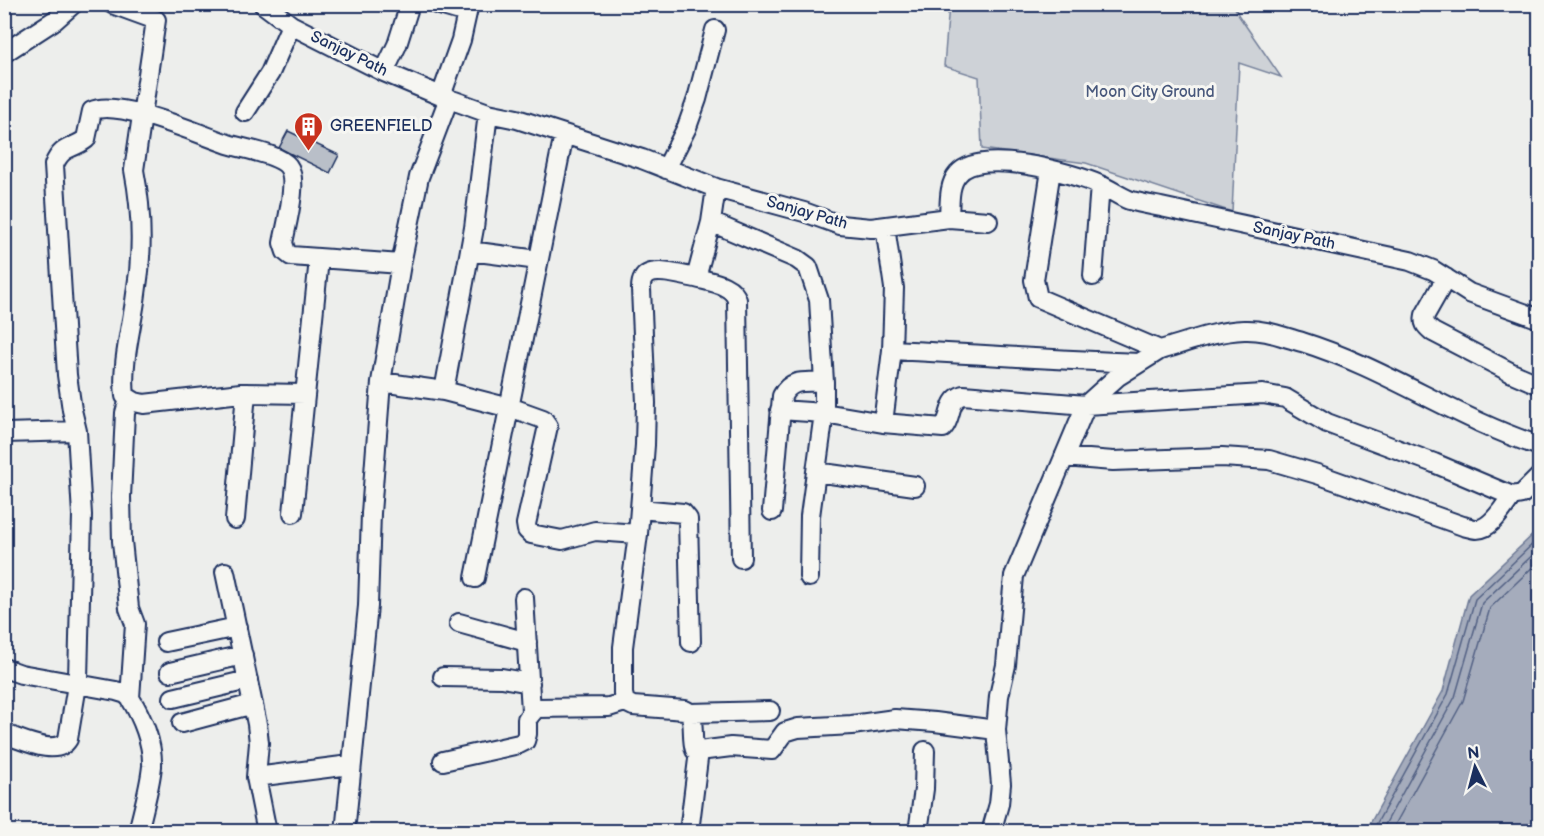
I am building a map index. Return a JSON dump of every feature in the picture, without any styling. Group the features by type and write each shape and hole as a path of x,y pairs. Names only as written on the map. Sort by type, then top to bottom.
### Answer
{"street":[{"path":"4,53 55,20 74,4"},
{"path":"112,4 156,20 134,170 138,189 141,241 137,291 125,366 125,396 144,404 246,393 305,394"},
{"name":"Sanjay Path","path":"263,4 291,25 384,72 445,97 488,113 517,119 666,169 716,188 804,212 840,225 871,228 949,218 952,182 959,171 970,165 996,162 1051,170 1100,185 1130,200 1410,261 1432,270 1469,292 1539,320"},
{"path":"384,72 398,45 410,4"},
{"path":"345,831 368,606 371,513 381,382 401,264 420,177 445,97 468,9 436,4"},
{"path":"245,112 270,73 291,25"},
{"path":"666,169 697,99 715,30"},
{"path":"4,734 48,748 61,747 68,739 78,686 82,602 82,514 77,431 67,375 54,165 63,150 86,139 92,111 102,107 153,116 229,144 278,158 288,165 292,174 293,186 283,243 286,252 297,258 401,264"},
{"path":"444,391 470,251 488,113"},
{"path":"475,578 564,135"},
{"path":"1051,170 1034,280 1038,297 1160,350"},
{"path":"1093,276 1100,185"},
{"path":"696,278 711,222 716,188"},
{"path":"949,218 988,221"},
{"path":"711,222 797,259 808,267 819,300 824,413 810,516 809,577"},
{"path":"883,423 892,350 894,288 885,227"},
{"path":"470,251 538,260"},
{"path":"293,513 319,259"},
{"path":"625,702 622,647 638,534 646,434 641,289 643,279 649,273 658,271 696,278 729,288 735,293 737,300 741,558"},
{"path":"1446,278 1425,315 1425,326 1502,368 1539,385"},
{"path":"991,831 999,804 1001,784 996,730 999,696 1006,665 1014,576 1086,405 1117,376 1160,350 1221,332 1264,331 1361,363 1470,419 1539,446"},
{"path":"892,350 1139,363"},
{"path":"381,382 444,391 508,407 543,419 548,426 526,524 531,534 562,540 596,531 638,534"},
{"path":"772,511 782,396 787,387 799,382 824,382"},
{"path":"235,519 246,393"},
{"path":"780,410 824,413 883,423 943,428 947,423 952,403 963,395 1086,405 1263,394 1286,398 1327,423 1434,463 1512,496 1522,494 1539,476"},
{"path":"129,399 125,413 121,497 125,579 129,608 135,624 130,698"},
{"path":"4,433 77,431"},
{"path":"1064,457 1131,461 1222,456 1269,460 1317,474 1477,529 1485,527 1494,520 1512,496"},
{"path":"816,472 915,486"},
{"path":"640,509 683,513 688,519 691,642"},
{"path":"225,572 253,704 259,743 256,777 267,831"},
{"path":"442,761 525,741 527,719 531,711 524,598"},
{"path":"459,623 527,642"},
{"path":"166,642 237,627"},
{"path":"170,672 243,655"},
{"path":"4,668 21,674 78,686 116,691 130,698 144,727 152,752 152,767 138,831"},
{"path":"443,676 502,678 530,683"},
{"path":"173,698 248,680"},
{"path":"531,711 542,707 609,707 625,702 633,706 685,710 690,713 770,711"},
{"path":"182,723 253,704"},
{"path":"690,713 693,719 693,742 695,750 699,751 731,747 772,750 780,736 790,729 852,725 895,719 996,730"},
{"path":"689,831 699,751"},
{"path":"918,831 924,789 925,751"},
{"path":"256,777 350,765"}],"green space":[{"name":"Moon City Ground","path":"1233,4 1281,77 1239,63 1232,212 1086,163 982,149 979,77 944,66 949,5"}],"water":[{"path":"1539,529 1539,831 1366,831 1443,691 1469,595"}],"building":[{"name":"GREENFIELD","path":"288,131 339,155 330,173 279,148"}],"place":[{"name":"GREENFIELD","path":"309,152"}]}
